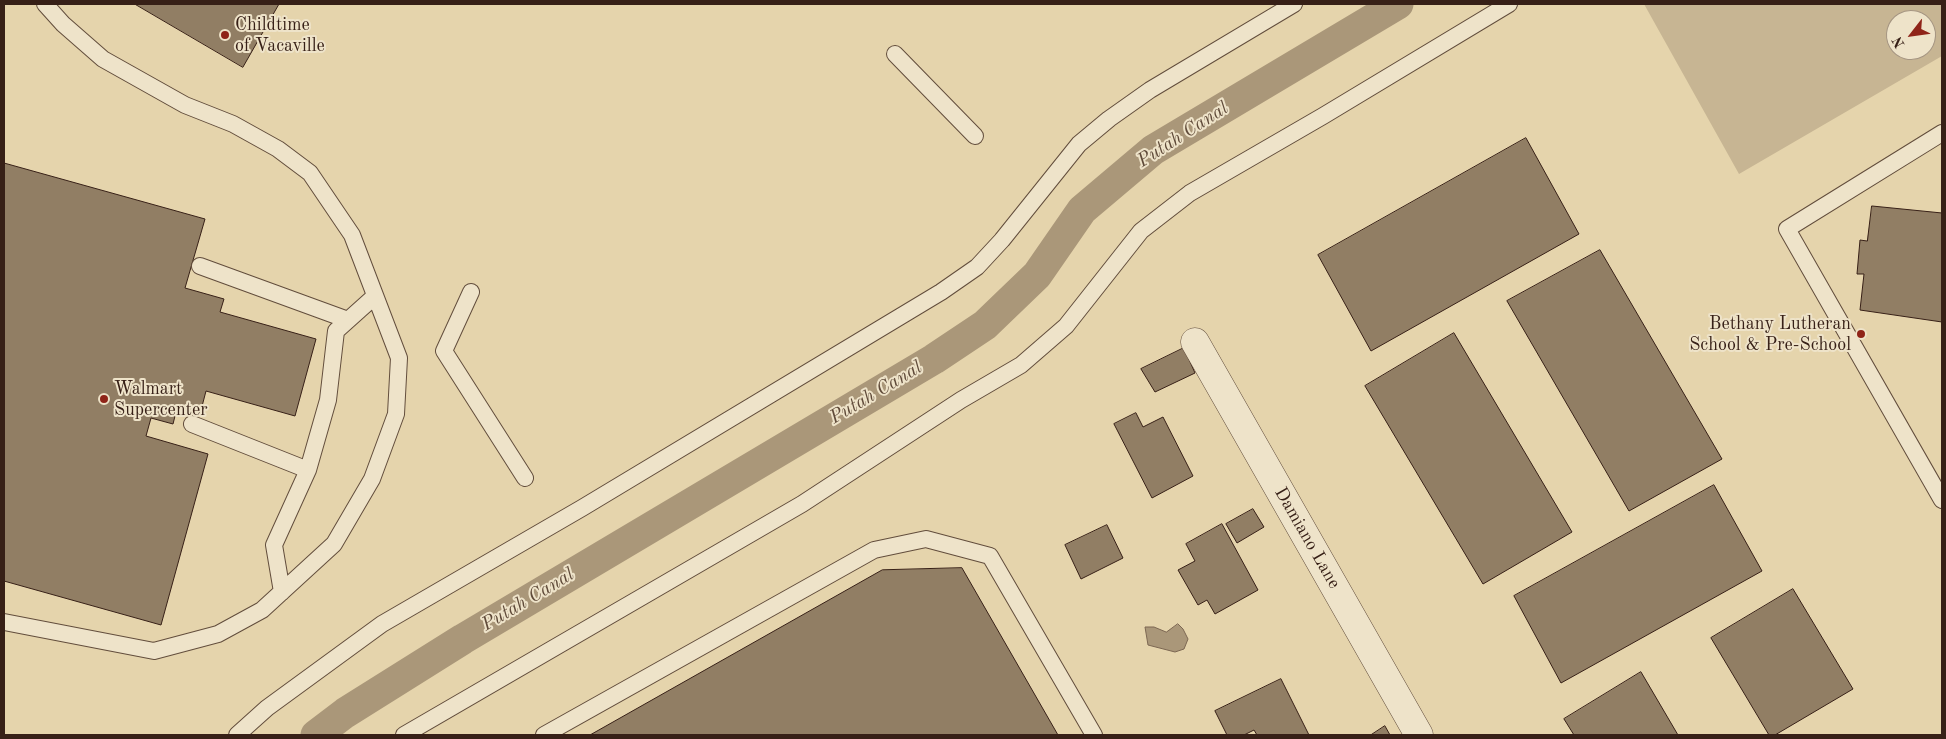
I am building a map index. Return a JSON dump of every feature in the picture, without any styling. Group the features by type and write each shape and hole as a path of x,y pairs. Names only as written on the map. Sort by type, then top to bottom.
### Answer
{"street":[{"name":"Damiano Lane","path":"1195,342 1419,735"}],"lane":[{"path":"4,622 154,651 218,634 262,610 334,544 372,479 396,414 399,358 352,235 310,173 278,149 233,124 185,105 104,59 62,24 45,4"},
{"path":"237,735 267,708 382,624 582,508 941,292 977,267 1002,240 1079,144 1109,119 1150,90 1294,4"},
{"path":"404,735 802,504 962,400 1021,366 1066,326 1141,231 1190,193 1509,4"},
{"path":"895,54 975,136"},
{"path":"1942,133 1787,229 1942,500"},
{"path":"200,266 348,320"},
{"path":"471,292 444,351 526,478"},
{"path":"282,592 274,545 308,470 328,400 336,331 375,296"},
{"path":"192,424 308,470"},
{"path":"544,735 874,550 926,539 990,556 1094,735"}],"shaded area":[{"path":"1644,4 1942,4 1942,56 1936,59 1936,10 1886,10 1886,60 1935,60 1739,174"},
{"path":"1178,624 1188,639 1184,649 1175,652 1148,645 1145,627 1154,627 1166,632"}],"building":[{"name":"Childtime of Vacaville","path":"135,4 279,4 243,67"},
{"path":"1526,138 1579,234 1371,351 1318,255"},
{"name":"Walmart Supercenter","path":"4,163 205,219 185,288 224,299 220,312 316,339 295,416 206,391 200,414 177,408 173,424 151,418 146,436 208,454 161,625 4,581"},
{"path":"1872,206 1942,213 1942,322 1860,310 1864,274 1857,274 1860,240 1867,241"},
{"path":"1600,250 1722,459 1629,511 1507,301"},
{"path":"1454,333 1572,532 1483,584 1365,386"},
{"path":"1184,348 1195,373 1155,392 1141,369"},
{"path":"1136,413 1143,427 1163,417 1193,476 1152,498 1114,424"},
{"path":"1714,485 1762,571 1561,683 1514,596"},
{"path":"1253,509 1264,527 1237,543 1226,524"},
{"path":"1222,524 1258,590 1215,614 1207,600 1198,605 1178,570 1195,561 1186,544"},
{"path":"1107,525 1123,558 1081,579 1065,545"},
{"path":"962,568 1058,735 590,735 882,570"},
{"path":"1793,589 1853,689 1775,735 1769,735 1711,638"},
{"path":"1641,672 1678,735 1574,735 1564,719"},
{"path":"1281,679 1309,735 1257,735 1254,730 1244,735 1227,735 1215,711"},
{"path":"1385,726 1390,735 1371,735"}],"waterway":[{"name":"Putah Canal","path":"316,735 345,713 463,639 934,359 985,325 1037,275 1082,210 1153,150 1398,4"}],"place":[{"name":"Childtime of Vacaville","path":"225,35"},
{"name":"Bethany Lutheran School & Pre-School","path":"1861,334"},
{"name":"Walmart Supercenter","path":"104,399"}]}
